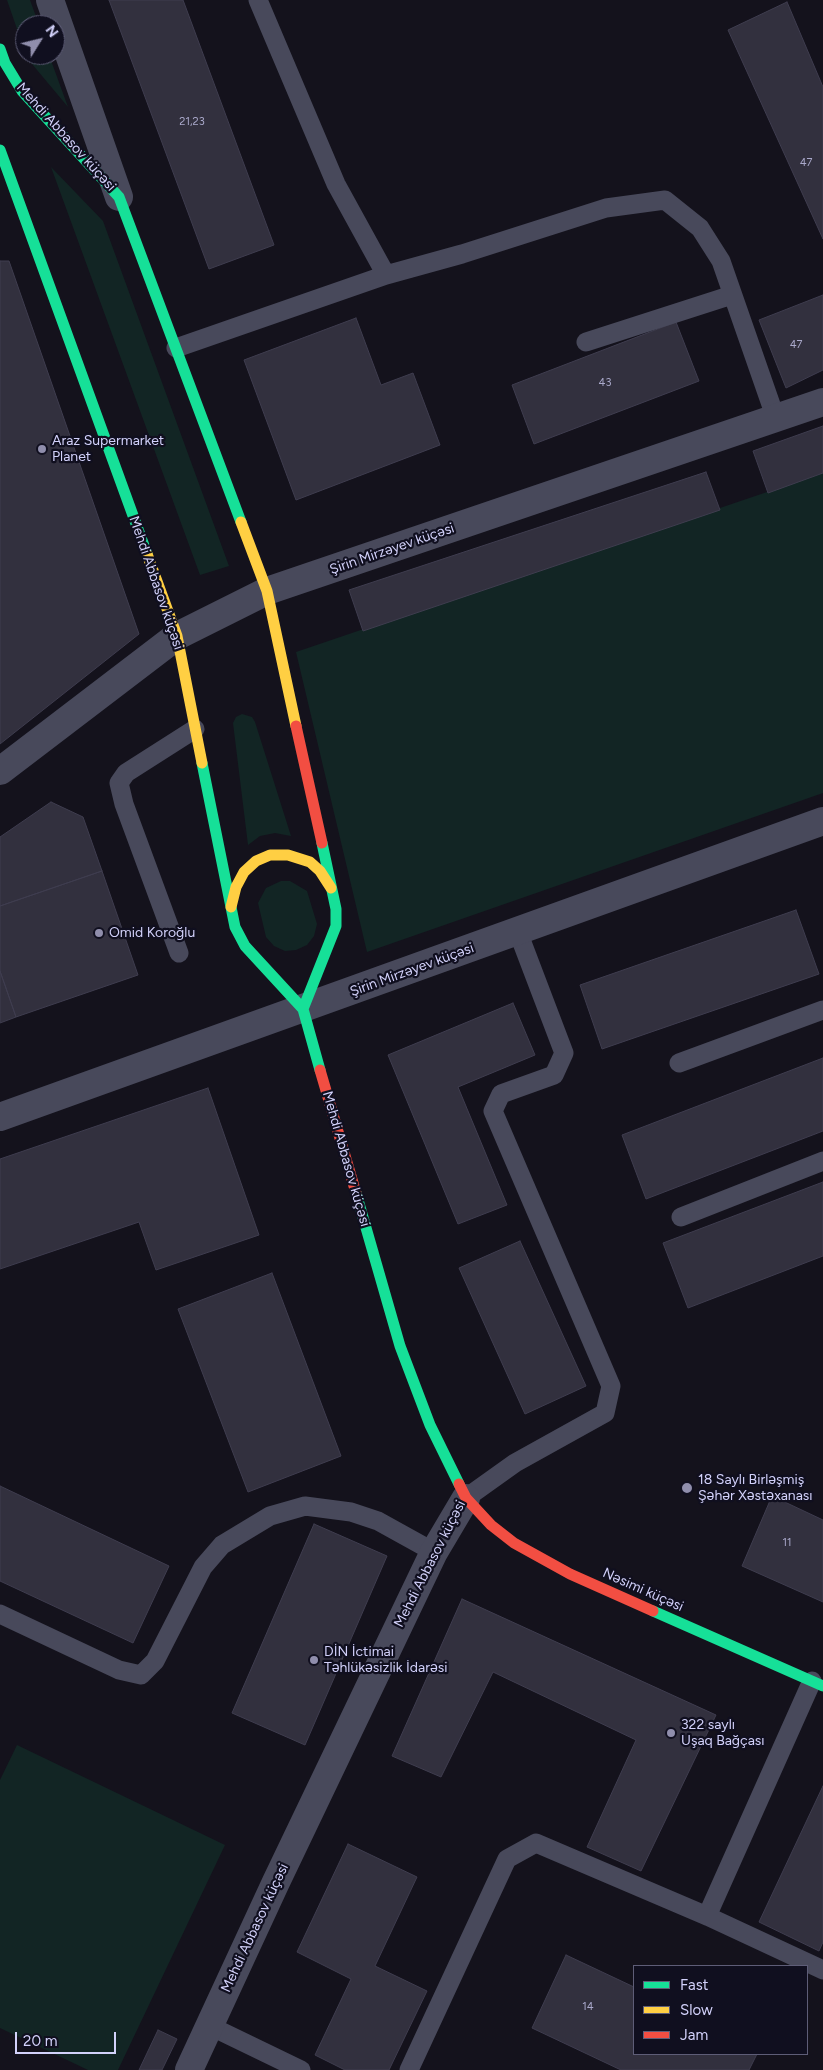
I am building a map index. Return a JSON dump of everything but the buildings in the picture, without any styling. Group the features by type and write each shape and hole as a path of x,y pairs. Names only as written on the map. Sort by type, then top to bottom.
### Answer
{"street":[{"name":"Mehdi Abbasov küçəsi","path":"50,0 119,197 267,592 336,908 336,926 303,1009"},
{"name":"Mehdi Abbasov küçəsi","path":"0,49 5,63 22,91 119,197"},
{"name":"Mehdi Abbasov küçəsi","path":"0,150 177,636 234,927 245,946 303,1009 400,1346 430,1425 466,1498 434,1552 189,2070"},
{"name":"Şirin Mirzəyev küçəsi","path":"0,771 177,636 267,592 823,402"},
{"name":"Şirin Mirzəyev küçəsi","path":"0,1116 518,932 823,821"},
{"path":"230,908 236,886 244,872 256,861 270,855 288,855 310,862 320,871 332,890"},
{"name":"Nəsimi küçəsi","path":"466,1498 491,1525 514,1543 570,1574 818,1683"}],"lane":[{"path":"258,0 336,184 386,275"},
{"path":"176,348 386,275 462,254 606,208 665,200 700,228 721,262 776,419"},
{"path":"586,342 732,295"},
{"path":"180,953 124,804 119,783 126,773 195,729"},
{"path":"466,1498 515,1463 605,1413 611,1386 493,1111 501,1094 554,1075 564,1053 518,932"},
{"path":"679,1063 823,1010"},
{"path":"681,1217 823,1161"},
{"path":"0,1614 119,1670 141,1675 155,1661 203,1567 222,1545 270,1516 305,1506 351,1512 378,1521 434,1552"},
{"path":"707,1916 818,1683"},
{"path":"409,2070 507,1859 536,1843 707,1916 823,1970"},
{"path":"210,2026 301,2070"}],"green space":[{"path":"7,0 30,0 35,15 15,15 15,23"},
{"path":"33,65 53,65 68,107"},
{"path":"51,167 103,221 229,566 200,575"},
{"path":"823,473 823,793 367,952 296,652"},
{"path":"242,714 252,717 255,722 291,836 275,833 260,836 248,845 233,723 236,717"},
{"path":"281,881 290,881 307,891 317,924 314,936 307,945 296,950 285,951 274,946 266,937 258,903 266,888"},
{"path":"17,1745 225,1845 118,2070 88,2070 0,2028 0,1780"}],"traffic: fast":[{"path":"0,49 5,63 22,91 119,197 241,522"},
{"path":"0,150 147,554"},
{"path":"202,763 235,927 245,946 303,1009 320,1070"},
{"path":"303,1009 336,926 336,909 322,843"},
{"path":"356,1193 400,1346 430,1425 459,1484"},
{"path":"653,1611 823,1686"}],"traffic: slow":[{"path":"241,522 267,591 296,726"},
{"path":"147,554 177,636 202,763"},
{"path":"231,907 236,887 244,872 256,861 270,855 288,855 310,862 320,871 331,888"}],"traffic: jam":[{"path":"296,726 322,843"},
{"path":"320,1070 356,1193"},
{"path":"459,1484 466,1498 491,1525 514,1543 570,1574 653,1611"}],"place":[{"name":"Araz Supermarket Planet","path":"42,449"},
{"name":"Omid Koroğlu","path":"99,933"},
{"name":"18 Saylı Birləşmiş Şəhər Xəstəxanası","path":"687,1488"},
{"name":"DİN İctimai Təhlükəsizlik İdarəsi","path":"314,1660"},
{"name":"322 saylı Uşaq Bağçası","path":"671,1733"}]}
